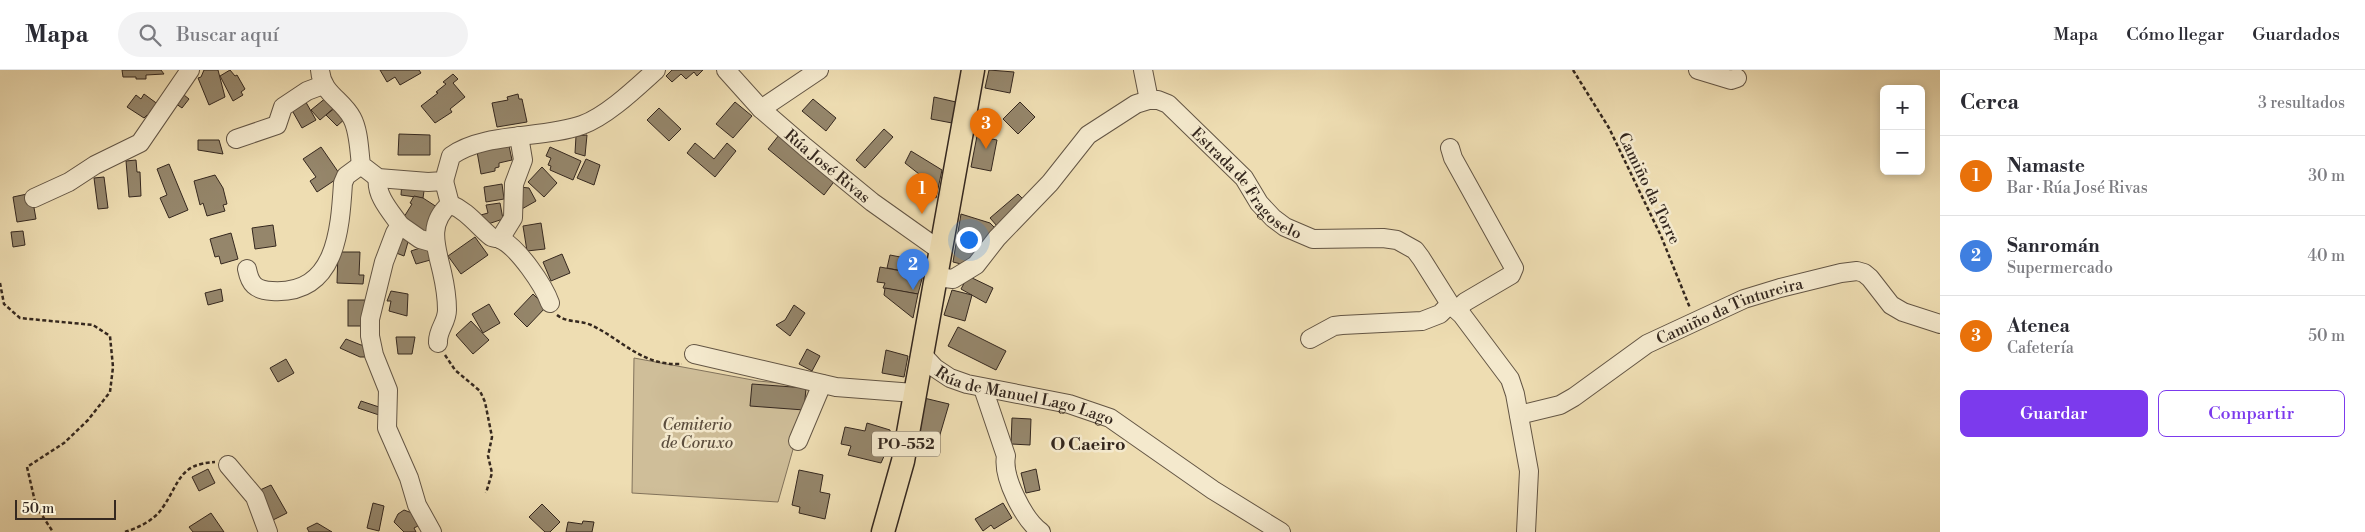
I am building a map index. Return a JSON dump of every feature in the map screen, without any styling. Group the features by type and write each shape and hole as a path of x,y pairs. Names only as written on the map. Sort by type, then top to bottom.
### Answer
{"main road":[{"name":"PO-552","path":"883,532 903,461 973,70"}],"street":[{"path":"34,198 70,182 95,164 140,143 190,70"},
{"path":"550,303 536,275 500,239 492,238 472,219 450,204 444,181 448,163 458,152 519,136 552,133 592,121 656,70"},
{"name":"Rúa José Rivas","path":"726,70 761,109 872,202 941,251"},
{"path":"761,109 819,70"},
{"path":"936,277 953,279 976,265 997,238 1050,183 1088,135 1117,115 1149,100 1143,70"},
{"path":"1698,70 1731,80 1737,78"},
{"path":"236,139 277,126 284,107 307,91 322,77 328,93 349,112 354,120 361,165 378,178 428,182 444,181"},
{"name":"Estrada de Fragoselo","path":"1149,100 1158,100 1177,111 1244,178 1259,203 1272,218 1285,227 1301,236 1313,239 1384,238 1407,245 1421,258 1454,307 1507,373 1515,394 1529,471 1526,532"},
{"path":"500,239 513,218 514,184 523,160 519,136"},
{"path":"1310,339 1334,326 1422,321 1466,302 1511,275 1514,268 1453,158 1450,148"},
{"path":"247,269 250,282 254,287 264,291 278,292 306,287 314,281 329,259 337,238 343,183 346,176 361,165"},
{"path":"378,178 379,194 400,225 420,239 434,243"},
{"path":"438,343 439,330 447,313 446,289 434,243 439,216 450,204"},
{"path":"400,225 394,233 384,262 370,319 370,336 374,355 388,390 388,428 409,478 417,505 432,532"},
{"name":"Camiño da Tintureira","path":"1519,415 1560,405 1574,397 1646,344 1744,299 1780,288 1857,271 1870,278 1891,305 1902,312 1940,324"},
{"path":"694,354 836,387 914,393"},
{"name":"Rúa de Manuel Lago Lago","path":"922,354 935,368 950,378 983,388 1070,404 1110,418 1212,490 1281,532"},
{"path":"798,441 822,384"},
{"path":"983,388 1006,456 1004,464 1011,488 1030,520 1041,532"},
{"path":"228,465 255,497 268,532"}],"path":[{"name":"Camiño da Torre","path":"1573,70 1608,128 1661,236 1677,272 1688,305 1697,321"},
{"path":"0,283 4,304 20,318 93,325 110,336 113,367 110,392 88,420 64,443 27,468 36,506 53,532"},
{"path":"550,303 560,317 590,325 639,357 687,364 694,354"},
{"path":"438,343 455,370 480,392 485,402 492,437 488,456 492,473 486,493"},
{"path":"125,532 140,527 162,509 180,476 194,465 214,462 228,465"}],"green space":[{"name":"Cemiterio de Coruxo","path":"634,358 758,381 811,386 778,502 632,493"}],"building":[{"path":"122,70 161,70 164,74 146,75 146,79 136,79 136,77 123,77"},
{"path":"204,70 218,70 225,97 209,105 198,78 201,77"},
{"path":"230,70 235,76 237,75 245,89 241,92 243,95 233,101 220,76"},
{"path":"380,70 419,70 421,73 400,85 395,77 387,82"},
{"path":"672,70 703,70 697,76 694,72 686,79 681,74 672,82 666,76"},
{"path":"989,70 1014,72 1010,93 985,88"},
{"path":"453,74 458,79 453,83 465,97 450,109 452,112 435,123 421,106 438,93 436,92 446,84 443,82"},
{"path":"179,91 189,99 182,108 172,101"},
{"path":"144,94 159,105 150,117 147,115 144,118 127,107 136,95 141,99"},
{"path":"518,94 519,99 522,99 527,122 497,127 492,103 508,100 507,97"},
{"path":"303,97 316,120 302,128 289,105"},
{"path":"327,97 335,107 320,120 311,110"},
{"path":"934,97 956,102 952,123 931,119"},
{"path":"813,99 836,118 826,131 802,111"},
{"path":"735,102 752,116 733,138 716,124"},
{"path":"1020,102 1035,117 1018,134 1003,119"},
{"path":"336,107 347,117 337,126 326,115"},
{"path":"659,108 681,129 669,141 647,120"},
{"path":"884,129 893,137 865,168 856,160"},
{"path":"399,134 430,135 430,155 398,155"},
{"path":"587,135 585,156 575,153 576,136"},
{"path":"779,135 836,179 824,195 768,149"},
{"path":"977,136 997,140 991,171 971,167"},
{"path":"198,140 219,140 223,154 198,150"},
{"path":"508,141 512,160 499,163 499,167 495,168 495,171 481,174 476,146"},
{"path":"695,143 714,159 727,143 736,151 715,177 687,153"},
{"path":"321,147 341,176 317,192 310,181 316,177 303,159"},
{"path":"550,147 581,161 573,180 550,170 551,166 548,165 551,158 546,156"},
{"path":"911,151 942,170 936,198 920,187 922,180 917,177 919,174 905,163"},
{"path":"586,159 600,165 594,185 577,178"},
{"path":"136,160 137,172 140,172 141,196 129,197 126,161"},
{"path":"169,164 188,210 169,218 160,198 167,195 157,169"},
{"path":"542,167 557,183 544,197 528,182"},
{"path":"215,175 223,188 227,204 223,205 225,211 207,216 203,203 200,205 194,181"},
{"path":"104,177 108,208 98,209 94,178"},
{"path":"402,181 425,184 423,198 401,195"},
{"path":"502,184 504,199 486,202 484,187"},
{"path":"520,187 529,188 536,201 520,210"},
{"path":"27,194 33,202 36,219 17,222 13,197"},
{"path":"1018,194 1024,200 997,226 990,218"},
{"path":"414,196 423,198 440,209 431,236 424,235 404,217 412,204 410,203"},
{"path":"500,203 503,219 485,225 477,216 488,213 486,205"},
{"path":"961,214 990,223 996,229 965,265 953,262"},
{"path":"541,223 545,249 527,251 523,226"},
{"path":"273,225 276,246 255,249 252,228"},
{"path":"403,229 410,235 404,256 391,251"},
{"path":"23,231 25,245 13,247 11,232"},
{"path":"231,233 238,259 221,264 219,256 215,257 210,239"},
{"path":"475,237 488,255 461,274 448,256"},
{"path":"429,245 434,259 416,264 411,251"},
{"path":"338,252 360,252 359,275 364,275 363,284 337,283"},
{"path":"562,254 570,273 551,281 543,262"},
{"path":"890,255 926,262 923,275 887,268"},
{"path":"880,267 923,275 918,294 883,288 885,283 877,282"},
{"path":"968,276 993,288 986,303 961,289"},
{"path":"885,288 918,294 913,318 884,295"},
{"path":"221,289 223,301 208,305 205,293"},
{"path":"952,290 972,295 965,321 944,315"},
{"path":"391,291 408,294 407,316 389,311 391,301 387,301"},
{"path":"533,294 546,307 527,327 514,314"},
{"path":"348,300 365,300 365,326 348,326"},
{"path":"489,304 500,323 483,333 472,314"},
{"path":"794,305 805,313 790,336 776,325 785,320"},
{"path":"471,321 489,340 473,354 456,335"},
{"path":"958,327 1006,351 996,370 948,346"},
{"path":"396,337 415,337 412,354 398,354"},
{"path":"346,339 366,345 367,357 360,357 340,348"},
{"path":"807,349 820,356 812,371 799,364"},
{"path":"886,350 908,356 904,377 882,373"},
{"path":"286,359 294,373 278,382 270,368"},
{"path":"752,384 806,388 804,410 750,406"},
{"path":"924,398 949,404 934,455 925,453 927,441 915,439"},
{"path":"361,401 385,409 382,416 358,408"},
{"path":"1012,418 1031,419 1030,445 1011,444"},
{"path":"867,423 890,430 893,448 885,454 881,463 848,455 851,446 841,444 845,427 865,431"},
{"path":"208,469 215,483 199,491 192,477"},
{"path":"1036,469 1040,490 1026,493 1021,473"},
{"path":"799,470 823,475 820,492 830,494 825,519 799,513 800,507 792,505"},
{"path":"271,485 287,513 273,520 260,490"},
{"path":"373,503 384,506 379,531 367,528"},
{"path":"1003,503 1012,518 994,529 991,525 983,531 975,519"},
{"path":"542,504 560,522 550,532 545,532 529,517"},
{"path":"404,510 412,513 422,524 414,528 416,532 404,532 394,522 398,514"},
{"path":"211,513 224,532 193,532 189,527"},
{"path":"583,521 594,522 592,532 566,532 568,522 582,524"},
{"path":"317,523 332,532 309,532 307,528"}],"place":[{"name":"Atenea","path":"986,149"},
{"name":"Namaste","path":"922,214"},
{"name":"Sanromán","path":"913,290"}],"district":[{"name":"O Caeiro","path":"1088,444"}]}
